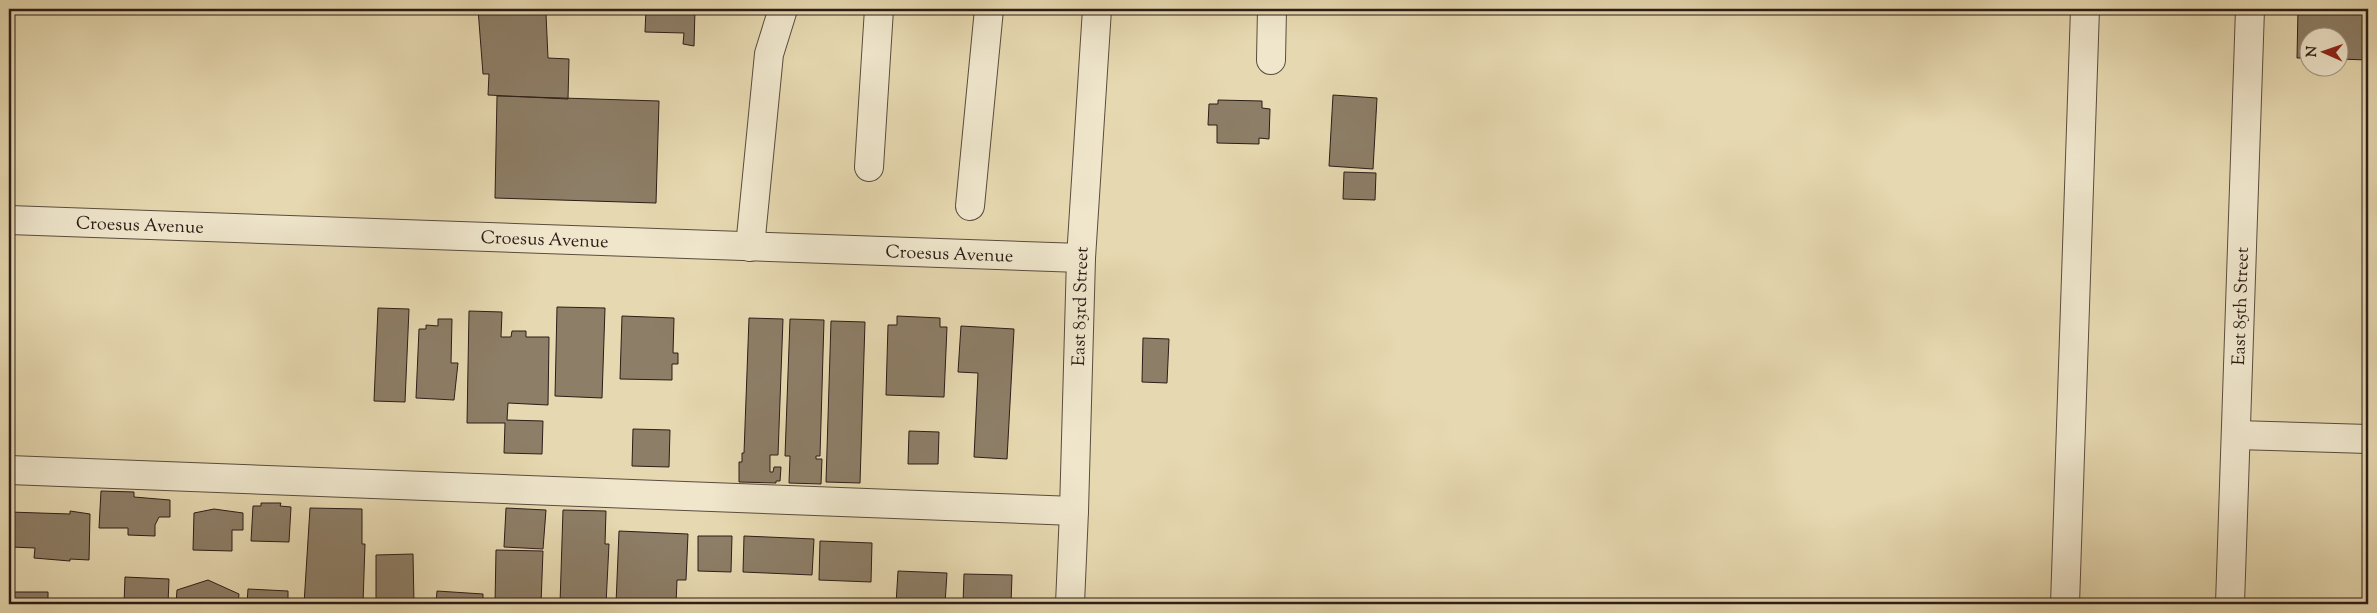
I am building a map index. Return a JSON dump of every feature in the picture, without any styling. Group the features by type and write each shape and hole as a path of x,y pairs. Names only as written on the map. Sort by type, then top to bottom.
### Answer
{"street":[{"path":"750,247 769,54 783,9"},
{"path":"869,167 879,9"},
{"path":"970,206 989,9"},
{"name":"East 83rd Street","path":"1070,604 1081,258 1097,9"},
{"path":"1271,60 1272,9"},
{"path":"2065,604 2085,9"},
{"name":"East 85th Street","path":"2230,604 2250,9"},
{"name":"Croesus Avenue","path":"9,220 1081,258"},
{"path":"2236,435 2368,439"},
{"path":"9,470 1074,511"}],"building":[{"path":"478,9 578,9 578,12 546,14 548,58 569,59 568,99 488,95 489,74 483,74"},
{"path":"646,9 695,9 694,46 683,44 684,33 645,32"},
{"path":"2298,9 2368,9 2368,60 2350,59 2350,28 2300,28 2300,58 2297,58"},
{"path":"1333,95 1377,98 1373,169 1329,166"},
{"path":"497,96 659,101 656,203 495,198"},
{"path":"1218,100 1262,101 1262,108 1270,109 1269,139 1259,138 1259,144 1217,143 1217,125 1208,125 1209,104 1218,104"},
{"path":"1344,172 1376,173 1375,200 1343,199"},
{"path":"557,307 605,308 602,398 555,396"},
{"path":"378,308 409,309 405,402 374,401"},
{"path":"469,311 502,312 501,337 511,337 512,331 526,331 526,337 549,337 548,405 508,403 507,420 543,421 542,454 504,453 505,423 467,423"},
{"path":"622,316 674,318 673,353 678,353 678,364 672,364 672,380 620,379"},
{"path":"897,316 940,318 940,327 947,327 944,397 886,395 888,325 897,325"},
{"path":"749,318 783,319 778,455 770,455 770,472 773,472 774,467 781,467 780,481 776,481 776,483 739,482 739,462 742,462 742,453 744,453"},
{"path":"438,319 452,319 451,363 458,363 454,400 416,398 419,329 426,329 426,325 438,326"},
{"path":"790,319 824,320 820,456 816,456 816,459 822,459 821,484 789,483 790,456 785,456"},
{"path":"831,321 865,322 860,483 826,482"},
{"path":"961,326 1014,329 1007,459 974,457 978,373 958,372"},
{"path":"1143,338 1169,339 1167,383 1142,382"},
{"path":"633,429 670,430 669,467 632,466"},
{"path":"909,431 939,432 938,464 908,464"},
{"path":"101,491 134,492 134,497 170,500 170,517 159,517 155,525 155,536 128,535 128,528 99,528"},
{"path":"261,503 281,503 280,506 291,507 289,542 251,541 253,506 261,506"},
{"path":"310,508 362,509 362,544 365,544 363,604 304,604"},
{"path":"506,508 546,510 543,549 504,547"},
{"path":"214,509 243,513 243,530 232,530 232,551 193,550 194,513"},
{"path":"563,510 606,511 605,544 609,544 606,604 560,604"},
{"path":"70,511 90,514 89,560 70,559 70,561 34,558 35,548 11,547 11,557 9,557 9,512 70,514"},
{"path":"619,531 688,534 686,580 677,580 676,604 616,604"},
{"path":"698,536 732,536 731,572 698,571"},
{"path":"744,536 814,539 812,575 743,572"},
{"path":"820,541 872,543 871,582 819,580"},
{"path":"496,550 543,551 541,604 495,604"},
{"path":"413,554 414,604 376,604 376,555"},
{"path":"898,571 947,573 945,604 896,604"},
{"path":"964,574 1012,575 1011,604 963,604"},
{"path":"125,577 169,579 168,604 124,604"},
{"path":"208,580 239,594 238,604 176,604 177,590"},
{"path":"248,589 288,591 288,604 247,604"},
{"path":"437,591 483,594 483,604 436,604"},
{"path":"9,592 48,592 48,604 9,604"}]}
